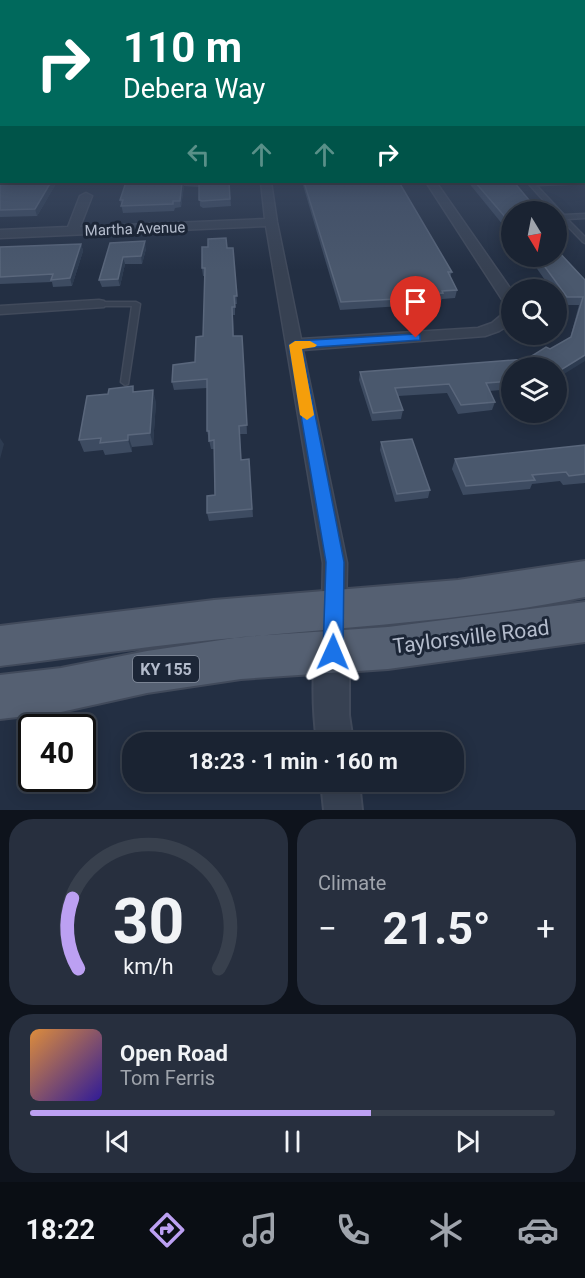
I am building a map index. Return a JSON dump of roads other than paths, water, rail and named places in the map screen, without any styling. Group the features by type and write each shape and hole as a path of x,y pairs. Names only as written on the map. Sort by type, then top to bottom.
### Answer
{"main road":[{"name":"Taylorsville Road","path":"0,646 234,618 418,603 542,589 585,579"},
{"name":"Taylorsville Road","path":"0,698 61,690 147,672 242,658 388,648 585,622"}],"street":[{"path":"267,194 335,562 331,715 334,732"},
{"path":"438,194 501,284"},
{"path":"72,232 86,196"},
{"name":"Martha Avenue","path":"0,234 271,222"},
{"path":"0,310 99,304"},
{"path":"295,345 478,333 501,324"},
{"path":"341,792 343,810"}],"lane":[{"path":"567,217 585,216"},
{"path":"567,221 585,241"},
{"path":"99,304 136,304 125,382"}]}
